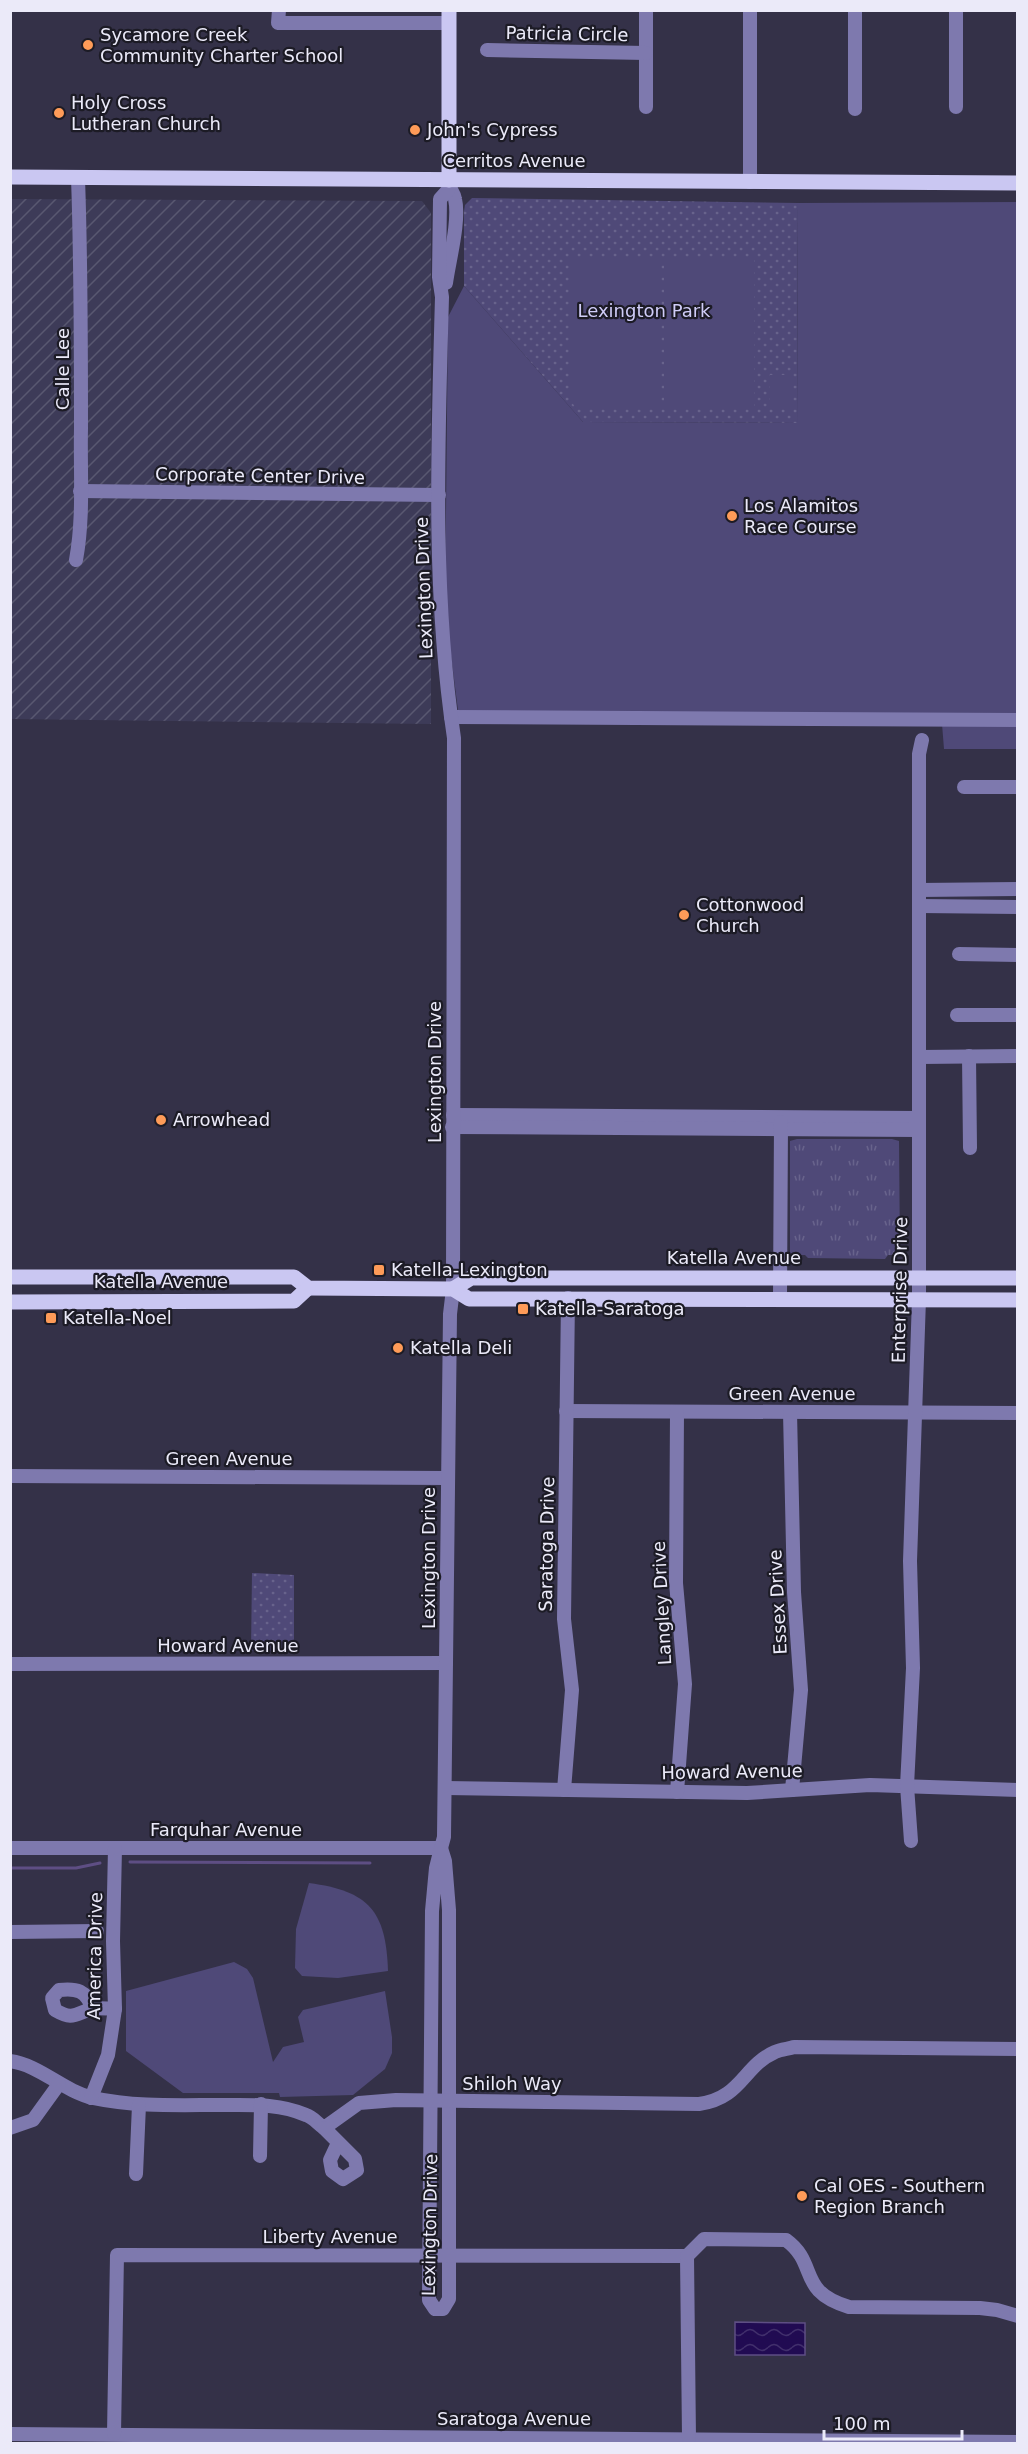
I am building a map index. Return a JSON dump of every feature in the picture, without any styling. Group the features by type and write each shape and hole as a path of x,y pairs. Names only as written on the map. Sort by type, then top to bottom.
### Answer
{"main road":[{"path":"449,17 449,185"},
{"name":"Cerritos Avenue","path":"10,177 449,185 750,182 1017,183"},
{"name":"Katella Avenue","path":"10,1278 294,1277 308,1288 453,1289 470,1299 1017,1300"},
{"name":"Katella Avenue","path":"453,1289 471,1278 1017,1278"},
{"name":"Katella Avenue","path":"10,1302 294,1300 308,1288"}],"street":[{"path":"646,10 646,107"},
{"path":"750,10 750,182"},
{"path":"855,10 855,109"},
{"path":"956,10 956,107"},
{"path":"278,17 449,17"},
{"name":"Patricia Circle","path":"487,50 646,53"},
{"name":"Calle Lee","path":"76,560 79,542 82,276 78,178"},
{"name":"Lexington Drive","path":"441,1848 445,1861 450,1910 449,2299 447,2306 443,2309 435,2309 429,2300 432,1911 436,1868 441,1848 444,1838 446,1788 447,1478 450,1314 453,1289 454,738 440,608 439,495 442,297 439,277 440,199 449,185"},
{"name":"Corporate Center Drive","path":"80,491 439,495"},
{"path":"451,717 1017,720"},
{"name":"Enterprise Drive","path":"911,1841 907,1786 913,1668 910,1561 919,1299 919,754 922,740"},
{"path":"964,787 1017,787"},
{"path":"919,890 1017,889"},
{"path":"919,906 1017,907"},
{"path":"959,954 1017,955"},
{"path":"957,1015 1017,1015"},
{"path":"969,1056 969,1148"},
{"path":"920,1057 1017,1056"},
{"path":"452,1122 918,1124"},
{"path":"780,1299 781,1123"},
{"name":"Saratoga Drive","path":"564,1790 572,1690 564,1619 568,1298"},
{"name":"Green Avenue","path":"566,1411 1017,1413"},
{"name":"Langley Drive","path":"677,1412 676,1583 685,1684 677,1792"},
{"name":"Essex Drive","path":"790,1412 794,1592 801,1690 792,1790"},
{"name":"Green Avenue","path":"10,1476 447,1478"},
{"name":"Howard Avenue","path":"10,1664 446,1664"},
{"name":"Howard Avenue","path":"446,1788 747,1793 870,1785 1017,1790"},
{"name":"Farquhar Avenue","path":"10,1848 441,1848"},
{"name":"America Drive","path":"91,2098 108,2055 115,2009 113,1941 115,1848"},
{"path":"10,1932 97,1931"},
{"path":"92,2009 115,2009"},
{"name":"Shiloh Way","path":"324,2128 359,2103 396,2100 699,2104 724,2098 764,2059 776,2052 794,2047 1017,2049"},
{"path":"10,2061 23,2063 59,2084 91,2098 139,2105 261,2104 290,2109 308,2115 338,2143"},
{"path":"10,2128 33,2120 59,2084"},
{"path":"260,2156 261,2104"},
{"path":"136,2174 139,2105"},
{"path":"689,2438 687,2256 704,2239 786,2240 797,2248 808,2277 817,2291 829,2301 849,2307 980,2308 1017,2316"},
{"name":"Liberty Avenue","path":"116,2437 117,2255 687,2256"},
{"name":"Saratoga Avenue","path":"10,2434 441,2440 689,2438 1017,2442"}],"shaded area":[{"path":"11,199 422,201 431,213 431,724 11,719"}],"green space":[{"name":"Lexington Park","path":"472,198 798,203 797,423 583,422 464,286 464,211 465,205"},
{"name":"Los Alamitos Race Course","path":"1017,202 1017,749 944,749 942,724 463,721 462,710 458,710 445,609 448,317 464,286 583,422 797,423 798,203"},
{"path":"570,258 660,258 660,408 576,408 570,400"},
{"path":"664,258 754,258 754,408 664,408"},
{"path":"770,375 792,375 792,408 770,408"},
{"path":"797,1139 892,1139 899,1141 900,1255 888,1255 885,1259 808,1258 805,1255 790,1255 790,1141"},
{"path":"252,1573 294,1575 294,1652 251,1651"},
{"path":"309,1883 346,1892 370,1907 383,1933 388,1971 338,1978 302,1976 295,1968 296,1929"},
{"path":"234,1962 247,1969 253,1978 273,2062 283,2047 304,2042 298,2017 303,2010 385,1991 392,2053 385,2069 353,2095 280,2097 279,2093 183,2093 126,2051 126,1991"}],"water":[{"path":"735,2322 805,2323 805,2355 735,2355"}],"waterway":[{"path":"130,1862 370,1863"},
{"path":"10,1868 76,1868 100,1863"}],"place":[{"name":"Sycamore Creek Community Charter School","path":"88,45"},
{"name":"Holy Cross Lutheran Church","path":"59,113"},
{"name":"John's Cypress","path":"415,130"},
{"name":"Los Alamitos Race Course","path":"732,516"},
{"name":"Cottonwood Church","path":"684,915"},
{"name":"Arrowhead","path":"161,1120"},
{"name":"Katella-Lexington","path":"379,1270"},
{"name":"Katella-Saratoga","path":"523,1309"},
{"name":"Katella-Noel","path":"51,1318"},
{"name":"Katella Deli","path":"398,1348"},
{"name":"Cal OES - Southern Region Branch","path":"802,2196"}]}
